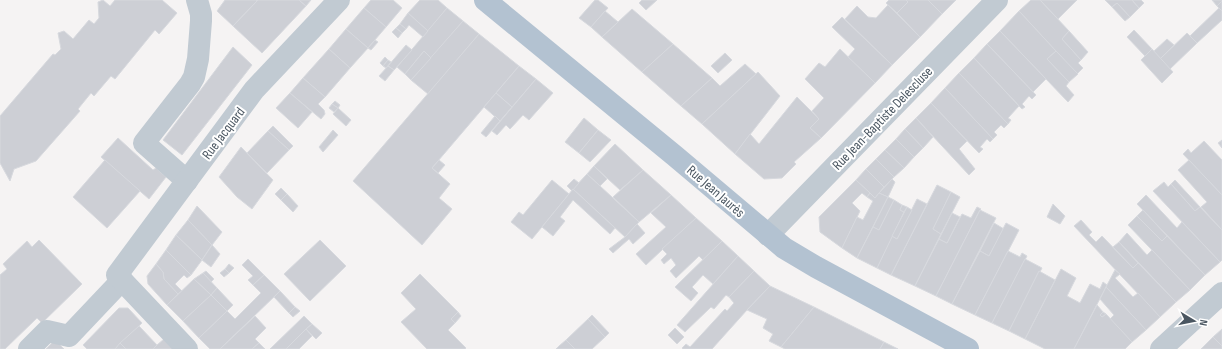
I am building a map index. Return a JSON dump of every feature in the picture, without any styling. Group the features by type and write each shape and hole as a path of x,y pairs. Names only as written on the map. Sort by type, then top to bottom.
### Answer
{"main road":[{"name":"Rue Jean Jaurès","path":"485,0 675,156 784,248 816,267 968,349"}],"street":[{"path":"187,181 144,143 194,77 198,59 201,14 196,0"},
{"name":"Rue Jacquard","path":"29,349 47,331 69,336 119,277 254,90 339,0"},
{"name":"Rue Jean-Baptiste Delescluse","path":"768,235 997,0"},
{"path":"119,277 187,349"},
{"path":"1161,349 1222,293"}],"building":[{"path":"103,0 110,6 115,0 162,0 177,13 159,34 155,30 115,79 111,76 94,96 91,93 78,109 80,111 36,161 14,169 10,181 0,163 0,116 53,54 55,55 61,49 58,33 64,31 73,39 89,20 94,24 99,18 98,2"},
{"path":"225,0 257,1 233,26 217,11"},
{"path":"258,0 299,0 306,6 262,53 233,26"},
{"path":"299,0 311,0 306,6"},
{"path":"371,0 393,0 402,8 386,27 364,8"},
{"path":"420,0 438,0 447,8 428,31 408,13"},
{"path":"595,0 598,0 608,8 591,27 579,18"},
{"path":"642,0 657,0 646,10 639,3"},
{"path":"889,0 906,0 908,2 897,13 886,3"},
{"path":"906,0 928,0 942,14 920,37 897,13 908,2"},
{"path":"928,0 956,0 942,14"},
{"path":"1031,0 1040,0 1069,31 1062,39 1081,60 1078,63 1083,68 1077,74 1019,11"},
{"path":"1040,0 1077,0 1058,19"},
{"path":"1105,0 1132,0 1139,8 1130,17 1117,3 1112,7"},
{"path":"1132,0 1141,0 1144,3 1139,8"},
{"path":"1212,0 1222,0 1222,1 1217,6"},
{"path":"1222,1 1222,11 1217,6"},
{"path":"1117,3 1130,17 1125,21 1112,7"},
{"path":"888,5 920,37 892,65 845,19 857,6 868,17 876,18"},
{"path":"364,8 386,27 368,48 346,29"},
{"path":"447,8 463,21 431,58 424,51 405,74 397,67"},
{"path":"1219,8 1222,11 1222,20 1197,43 1190,36"},
{"path":"632,9 673,44 642,72 602,37"},
{"path":"605,11 618,22 602,37 591,27"},
{"path":"1019,11 1056,51 1047,59 1069,82 1066,86 1074,95 1068,102 1000,31"},
{"path":"408,13 428,31 423,37 409,25 406,29 400,24"},
{"path":"842,17 892,65 875,83 848,57 855,49 832,27"},
{"path":"463,21 479,34 428,94 411,80"},
{"path":"400,24 406,29 402,33 396,28"},
{"path":"396,28 402,33 398,38 392,32"},
{"path":"346,29 368,48 350,68 329,49"},
{"path":"1134,30 1152,49 1145,56 1127,37"},
{"path":"1000,31 1046,79 1033,92 987,44"},
{"path":"1069,31 1088,52 1081,60 1062,39"},
{"path":"1187,33 1197,43 1170,69 1160,59"},
{"path":"479,34 519,66 432,168 450,184 439,198 452,209 422,245 353,181"},
{"path":"1167,39 1174,45 1160,59 1153,52"},
{"path":"375,40 378,42 371,50 368,48"},
{"path":"673,44 712,78 681,106 642,72"},
{"path":"987,44 1036,95 1032,99 1029,96 1022,104 1025,107 1022,109 974,58"},
{"path":"406,45 412,50 394,70 388,66"},
{"path":"233,47 252,65 182,155 163,140"},
{"path":"329,49 350,68 325,97 303,78"},
{"path":"840,49 875,83 821,138 810,128 819,119 812,111 824,98 805,79 819,63 825,67"},
{"path":"1152,49 1173,72 1162,83 1141,60"},
{"path":"424,51 431,58 411,80 405,74"},
{"path":"1056,51 1078,74 1069,82 1047,59"},
{"path":"725,53 732,60 718,73 711,66"},
{"path":"385,57 388,60 383,66 380,63"},
{"path":"974,58 1019,106 1008,118 1011,120 1008,124 959,73"},
{"path":"388,60 391,62 386,68 383,66"},
{"path":"745,64 756,74 702,124 681,106 712,78 720,86"},
{"path":"388,66 394,70 385,81 379,76"},
{"path":"519,66 536,79 512,107 496,93"},
{"path":"758,72 780,96 735,154 702,124"},
{"path":"959,73 1008,124 1004,128 1001,125 994,132 997,135 993,139 945,88"},
{"path":"303,78 325,97 318,104 324,110 325,114 321,119 290,93"},
{"path":"536,79 553,93 529,120 523,115 510,129 506,125 497,135 492,131"},
{"path":"945,88 993,139 990,142 987,139 980,147 983,149 979,153 931,103"},
{"path":"290,93 312,112 298,128 276,108"},
{"path":"496,93 512,107 500,121 484,107"},
{"path":"797,97 819,119 810,128 821,138 794,162 796,164 782,178 764,179 735,154 750,134 759,144"},
{"path":"335,101 340,105 338,108 332,104"},
{"path":"931,103 967,141 959,149 975,169 969,175 916,118"},
{"path":"332,104 338,108 334,112 329,108"},
{"path":"338,108 351,120 346,126 333,114"},
{"path":"495,116 500,121 486,137 481,133"},
{"path":"584,118 598,130 579,153 565,142"},
{"path":"916,118 933,137 923,148 905,129"},
{"path":"273,126 293,146 289,150 268,131"},
{"path":"905,129 923,148 914,157 896,139"},
{"path":"333,130 338,135 323,152 319,147"},
{"path":"598,130 611,140 590,162 579,153"},
{"path":"268,131 289,150 267,173 247,153"},
{"path":"118,138 153,170 156,168 166,177 149,199 101,157"},
{"path":"896,139 914,157 904,168 885,150"},
{"path":"1222,140 1222,148 1218,143"},
{"path":"1204,141 1222,160 1222,195 1183,154 1188,149 1191,153"},
{"path":"615,144 643,170 620,190 594,166"},
{"path":"241,147 273,180 252,209 237,197 219,177"},
{"path":"885,150 904,168 894,177 876,159"},
{"path":"876,159 894,177 884,187 866,169"},
{"path":"105,160 140,191 107,228 73,197"},
{"path":"439,160 445,165 438,173 432,168"},
{"path":"1189,160 1222,195 1222,230 1201,207 1207,202 1178,170"},
{"path":"594,166 607,179 600,186 587,174"},
{"path":"866,169 884,187 875,198 856,180"},
{"path":"643,170 671,195 639,222 613,197"},
{"path":"587,174 639,222 625,237 573,189"},
{"path":"574,179 579,183 572,191 567,186"},
{"path":"892,179 895,182 888,197 879,193"},
{"path":"552,180 569,194 532,239 511,222 519,212 523,215"},
{"path":"856,180 870,193 867,197 862,193 852,203 860,211 842,248 820,232 819,217"},
{"path":"1175,180 1200,207 1195,211 1171,184"},
{"path":"1164,182 1168,187 1171,184 1195,211 1200,207 1222,230 1222,260 1220,262 1153,191"},
{"path":"937,185 951,192 933,229 941,234 915,286 891,275"},
{"path":"281,188 287,194 281,200 275,194"},
{"path":"573,189 615,228 610,234 573,200 560,217 565,221 553,236 542,227"},
{"path":"951,192 960,197 941,234 933,229"},
{"path":"870,193 875,198 879,193 888,197 857,258 842,248 857,217 863,220 873,201 867,197"},
{"path":"287,194 298,206 293,212 281,200"},
{"path":"671,195 696,218 646,265 636,254 666,227 651,213"},
{"path":"1146,195 1177,228 1182,222 1220,262 1205,275 1137,204"},
{"path":"888,197 894,200 879,230 873,227"},
{"path":"917,199 927,204 891,275 877,268 892,236 897,239"},
{"path":"894,200 902,205 900,210 904,212 877,268 857,258 873,227 879,230"},
{"path":"1053,204 1065,216 1060,224 1047,217"},
{"path":"902,205 907,207 904,212 900,210"},
{"path":"197,206 222,232 212,245 188,220"},
{"path":"907,207 912,210 897,239 892,236"},
{"path":"977,207 981,209 936,296 915,286 939,239 947,243 962,214 971,218"},
{"path":"980,210 996,218 952,304 936,296"},
{"path":"1143,210 1167,236 1162,241 1137,216"},
{"path":"952,213 960,217 947,243 939,239"},
{"path":"1137,216 1162,241 1167,236 1205,275 1190,290 1128,225"},
{"path":"696,218 722,241 703,260 699,256 676,278 670,271 676,265 671,258 664,264 661,260 667,254 662,249"},
{"path":"188,220 212,245 202,260 176,235"},
{"path":"1081,220 1092,232 1089,235 1096,242 1102,236 1133,268 1138,263 1176,302 1160,317 1074,226"},
{"path":"994,223 1004,229 989,256 980,251"},
{"path":"1006,223 1019,230 975,315 952,304 980,251 989,256"},
{"path":"637,224 645,233 633,244 629,239 613,253 609,249 625,237"},
{"path":"1127,233 1147,255 1152,250 1190,290 1176,302 1119,242"},
{"path":"176,235 202,260 191,275 166,250"},
{"path":"39,240 82,284 42,323 37,318 5,349 0,349 0,275 7,269 3,264 27,241 32,247"},
{"path":"320,240 346,266 310,301 284,274"},
{"path":"722,241 738,256 713,284 703,275 692,287 698,293 691,301 675,287"},
{"path":"1119,242 1138,263 1133,268 1113,247"},
{"path":"212,245 220,254 211,267 202,260"},
{"path":"166,250 191,275 187,278 184,275 175,284 182,291 178,294 164,279 163,272 156,264"},
{"path":"1008,251 1020,257 1022,253 1027,256 992,323 975,315"},
{"path":"738,256 754,271 729,297 726,295 714,309 711,307 685,332 677,325"},
{"path":"248,259 264,275 253,285 248,280 253,276 242,265"},
{"path":"1025,259 1042,268 1009,331 992,323"},
{"path":"156,264 163,272 164,279 178,294 167,305 148,284 147,276"},
{"path":"229,264 234,268 229,273 225,269"},
{"path":"225,269 229,273 224,277 220,273"},
{"path":"1061,269 1076,278 1067,296 1080,303 1090,284 1100,289 1103,282 1107,285 1074,349 1045,349 1025,339"},
{"path":"1115,270 1120,274 1115,278 1133,297 1138,293 1160,317 1146,330 1106,287"},
{"path":"206,271 214,279 211,282 203,273"},
{"path":"754,271 770,286 712,349 683,349 682,348 686,344 690,347 725,309 727,311 734,303 729,297"},
{"path":"1039,271 1055,280 1025,339 1009,331"},
{"path":"203,273 217,288 211,295 194,279"},
{"path":"420,274 458,312 451,319 455,323 448,330 466,348 465,349 427,349 401,322 416,309 401,293"},
{"path":"264,275 280,291 220,349 210,349 199,338 227,311 235,319 261,293 253,285"},
{"path":"194,279 211,295 183,321 167,305"},
{"path":"770,286 814,307 781,347 769,341 773,334 763,328 767,319 747,310"},
{"path":"1106,287 1146,330 1132,342 1110,319 1114,315 1100,299"},
{"path":"217,288 233,305 227,311 211,295"},
{"path":"280,291 295,307 289,313 274,297"},
{"path":"211,295 227,311 199,338 183,321"},
{"path":"1097,305 1103,312 1100,315 1102,317 1106,314 1132,342 1125,349 1074,349"},
{"path":"295,307 300,311 293,317 289,313"},
{"path":"814,307 884,342 880,349 785,349 781,347"},
{"path":"119,308 128,308 142,323 115,349 87,349 83,345"},
{"path":"458,312 461,316 455,323 451,319"},
{"path":"1103,312 1106,314 1102,317 1100,315"},
{"path":"592,315 609,333 605,337 588,319"},
{"path":"255,316 266,328 255,339 259,343 252,349 220,349"},
{"path":"304,316 312,324 286,349 270,349"},
{"path":"588,319 605,337 592,349 575,349 566,340"},
{"path":"312,324 322,333 316,339 306,329"},
{"path":"139,326 157,345 153,349 126,349 120,343"},
{"path":"675,328 684,337 677,344 668,335"},
{"path":"306,329 312,336 299,349 286,349"},
{"path":"1222,329 1222,346 1213,337"},
{"path":"1213,337 1222,346 1222,349 1201,349"},
{"path":"164,339 173,349 153,349 157,345"},
{"path":"55,340 64,349 46,349"},
{"path":"566,340 575,349 556,349 559,346"},
{"path":"884,342 898,349 880,349"},
{"path":"120,343 126,349 115,349"},
{"path":"259,343 265,349 252,349"}]}
